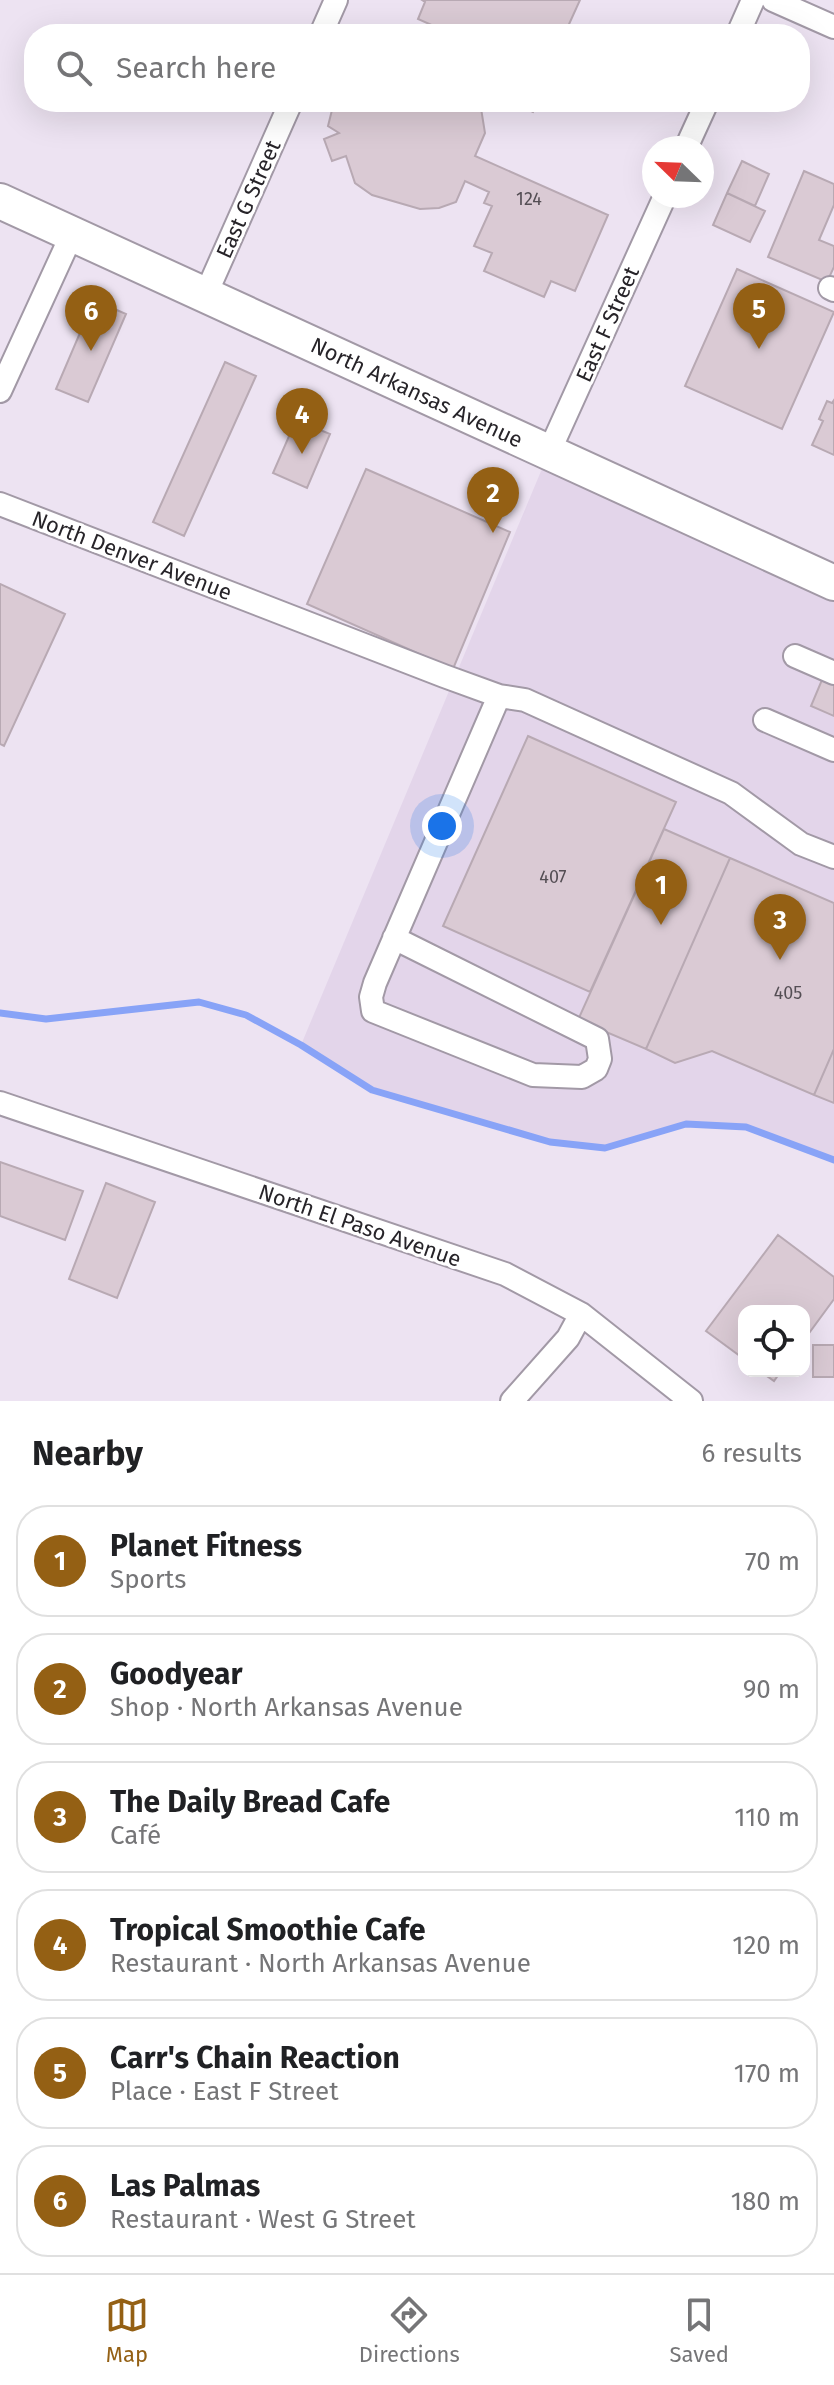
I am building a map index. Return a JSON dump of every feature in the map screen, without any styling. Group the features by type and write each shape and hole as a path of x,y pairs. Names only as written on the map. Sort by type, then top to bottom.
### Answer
{"highway":[{"name":"North Arkansas Avenue","path":"0,201 834,583"}],"street":[{"path":"325,24 336,0"},
{"path":"742,24 753,0"},
{"path":"773,0 834,27"},
{"name":"East G Street","path":"205,296 287,112"},
{"path":"691,136 702,112"},
{"name":"East F Street","path":"549,452 660,208"},
{"path":"0,391 72,234"},
{"name":"North Denver Avenue","path":"0,504 499,696 525,700 731,793 801,844 834,857"},
{"path":"795,656 834,673"},
{"path":"394,938 597,1039 600,1059 596,1069 582,1077 533,1075 373,1011 371,997 394,938 499,696"},
{"path":"765,720 834,750"},
{"name":"North El Paso Avenue","path":"0,1103 505,1274 581,1314 691,1401"},
{"path":"512,1401 568,1338 581,1314"}],"shaded area":[{"path":"549,452 834,581 834,1160 746,1127 686,1124 605,1148 550,1142 372,1090 301,1045"}],"building":[{"path":"422,0 580,0 569,24 429,24 418,19 425,2"},
{"path":"332,112 482,112 485,133 475,156 608,215 575,291 551,281 544,297 484,271 492,253 474,246 492,206 484,203 489,192 465,181 456,202 439,208 420,209 372,195 355,183 346,156 332,161 324,139 339,133 328,126"},
{"path":"742,161 769,174 755,206 727,193"},
{"path":"804,171 834,184 834,205 819,240 834,246 834,267 827,282 768,257"},
{"path":"727,193 765,211 750,242 713,225"},
{"path":"737,269 834,312 782,429 685,386"},
{"path":"94,300 126,314 88,402 56,389"},
{"path":"225,362 256,376 184,536 153,522"},
{"path":"834,400 834,455 812,445 823,421 819,419 827,401 832,403"},
{"path":"296,420 330,434 307,488 273,473"},
{"path":"366,469 510,532 453,669 307,604"},
{"path":"0,584 65,614 4,746 0,744"},
{"path":"824,675 834,680 834,716 811,706"},
{"path":"528,736 676,802 590,992 443,926"},
{"path":"664,829 730,858 646,1049 578,1020"},
{"path":"730,858 834,903 834,1049 814,1095 712,1051 675,1063 646,1049"},
{"path":"834,1049 834,1103 814,1095"},
{"path":"0,1162 83,1191 65,1240 0,1216"},
{"path":"106,1183 155,1202 117,1298 69,1279"},
{"path":"778,1235 834,1277 834,1299 810,1332 810,1305 738,1305 738,1355 706,1331"},
{"path":"813,1345 834,1345 834,1377 813,1377"}],"waterway":[{"path":"0,1013 46,1019 199,1002 246,1015 372,1090 550,1142 605,1148 686,1124 746,1127 834,1160"}],"place":[{"name":"Carr's Chain Reaction","path":"759,349"},
{"name":"Las Palmas","path":"91,351"},
{"name":"Tropical Smoothie Cafe","path":"302,454"},
{"name":"Goodyear","path":"493,533"},
{"name":"Planet Fitness","path":"661,925"},
{"name":"The Daily Bread Cafe","path":"780,960"}]}
